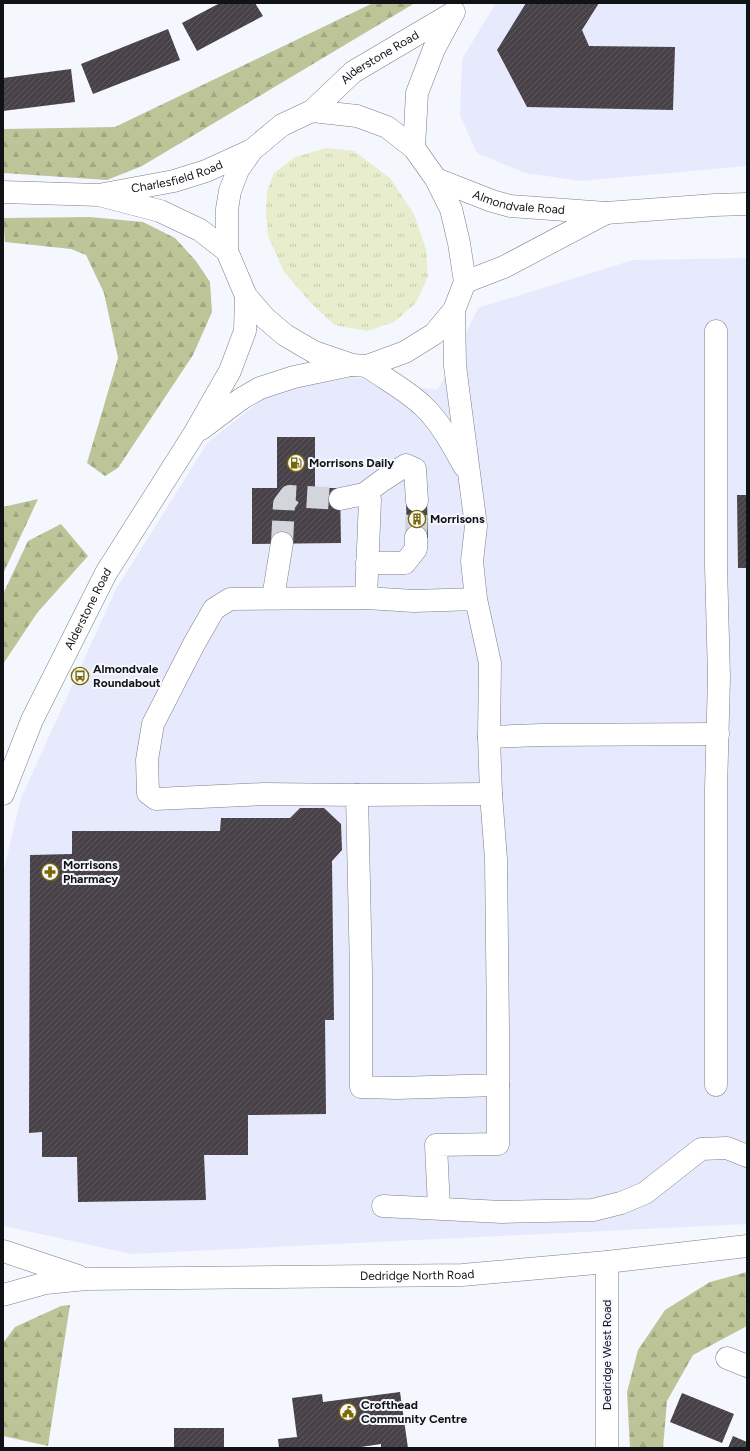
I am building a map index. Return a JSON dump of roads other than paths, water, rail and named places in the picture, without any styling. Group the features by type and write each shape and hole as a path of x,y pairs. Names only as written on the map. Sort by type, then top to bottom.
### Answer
{"street":[{"name":"Alderstone Road","path":"312,111 353,72 456,8"},
{"name":"Alderstone Road","path":"414,148 416,93 434,49 456,8"},
{"path":"360,366 405,352 434,334 454,310 465,282 459,243 451,210 436,179 414,148 386,127 357,116 312,111 282,125 252,150 238,170 230,191 227,209 227,251 246,296 265,318 285,335 314,352 360,366 411,396 424,406 449,438 470,477"},
{"name":"Charlesfield Road","path":"99,196 174,181 206,171 252,150"},
{"name":"Almondvale Road","path":"436,179 492,201 510,206 606,213 747,204"},
{"name":"Charlesfield Road","path":"3,192 99,196 160,211 200,230 227,251"},
{"name":"Almondvale Road","path":"465,282 504,267 606,213"},
{"name":"Alderstone Road","path":"3,794 32,720 106,573 194,434 230,371 245,331 246,296"},
{"path":"439,1208 436,1145 498,1144 496,858 491,794 489,737 490,663 476,599 472,561 476,526 455,366 454,310"},
{"path":"716,331 716,566 718,627 718,734 716,790 716,1085"},
{"name":"Alderstone Road","path":"194,434 241,399 260,388 294,377 360,366"},
{"path":"340,499 364,494 406,466 415,469 417,501"},
{"path":"364,494 370,500 366,598"},
{"path":"367,563 405,562 416,549 416,537"},
{"path":"273,598 282,543"},
{"path":"476,599 414,601 366,598 230,599 214,609 194,644 154,724 147,760 148,793 156,799 264,794 491,794"},
{"path":"489,737 549,735 718,734"},
{"path":"357,795 361,966 361,1087 397,1088 498,1085"},
{"path":"383,1206 502,1212 593,1210 621,1203 645,1194 701,1149 727,1148 747,1156"},
{"name":"Dedridge North Road","path":"3,1295 46,1282 86,1279 462,1275 607,1262 747,1246"},
{"name":"Dedridge North Road","path":"3,1251 86,1279"},
{"name":"Dedridge West Road","path":"607,1262 608,1448"},
{"path":"727,1358 747,1366"}],"tunnel":[{"path":"282,543 284,504 290,496 340,499"},
{"path":"416,537 417,501"}],"place":[{"name":"Morrisons Daily","path":"296,463"},
{"name":"Morrisons","path":"417,519"},
{"name":"Almondvale Roundabout","path":"80,676"},
{"name":"Morrisons Pharmacy","path":"50,872"},
{"name":"Crofthead Community Centre","path":"348,1412"}]}
